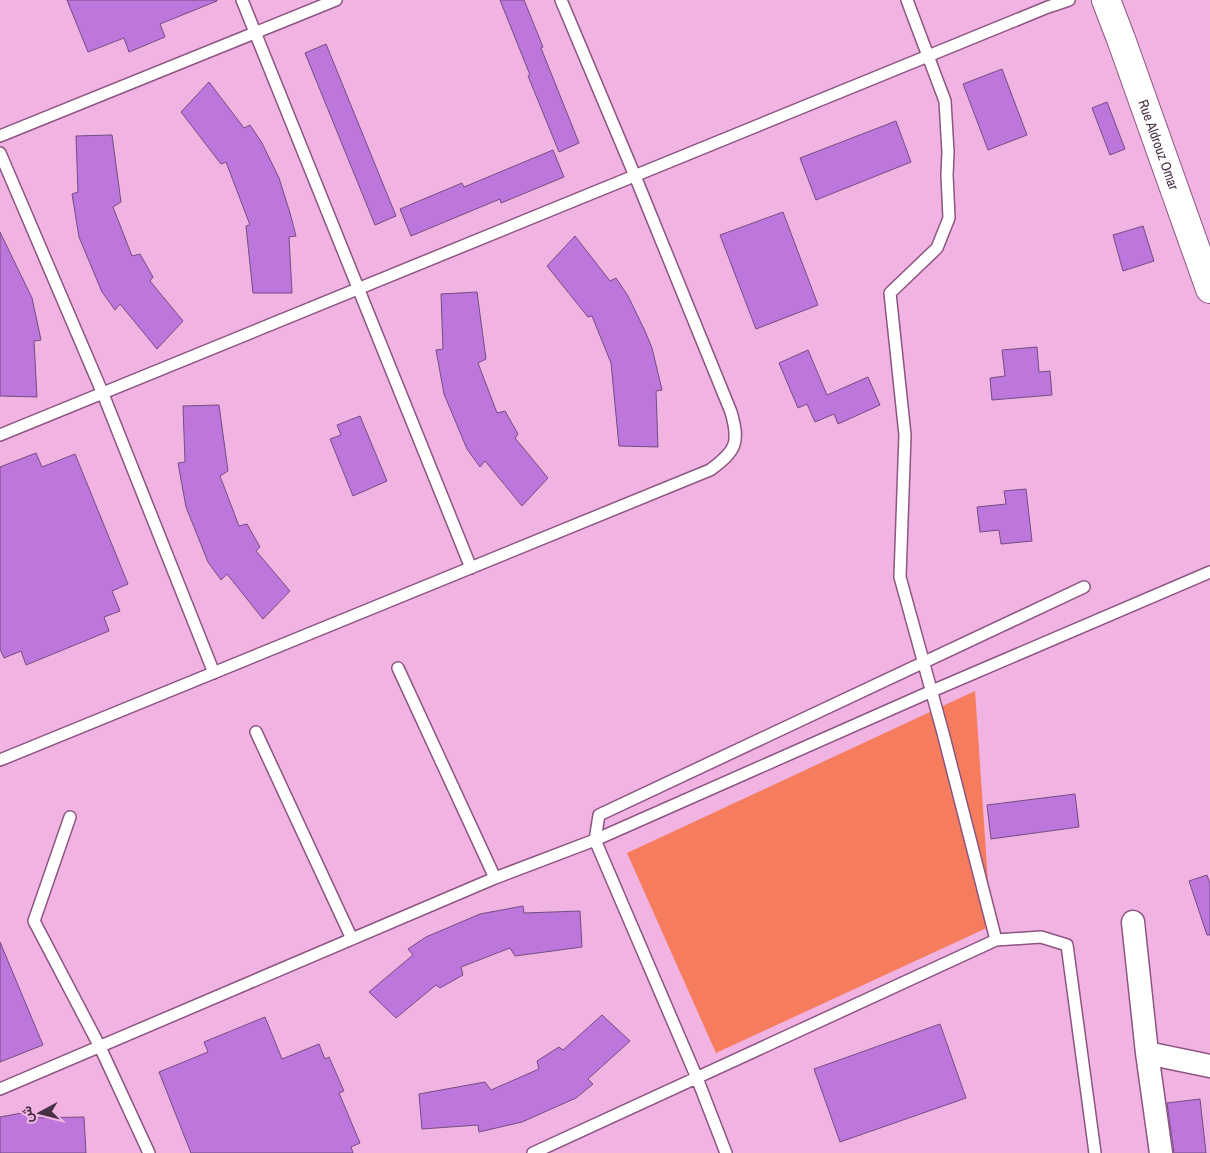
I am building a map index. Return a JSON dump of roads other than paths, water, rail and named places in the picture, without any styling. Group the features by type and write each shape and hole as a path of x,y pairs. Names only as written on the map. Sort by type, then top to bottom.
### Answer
{"street":[{"name":"Rue Aldrouz Omar","path":"1106,0 1210,289"},
{"path":"1133,922 1147,1053 1161,1153"},
{"path":"1147,1053 1210,1066"}],"lane":[{"path":"242,0 471,568"},
{"path":"0,136 336,0"},
{"path":"0,760 710,470 724,460 734,447 736,427 731,412 560,0"},
{"path":"907,0 945,101 949,218 937,248 890,293 904,435 900,577 932,691 996,940"},
{"path":"0,436 1069,0"},
{"path":"0,153 102,394 214,673"},
{"path":"0,1090 494,878 595,840 932,691 1210,572"},
{"path":"726,1153 697,1078 595,840 599,815 1084,587"},
{"path":"398,668 494,878"},
{"path":"256,732 352,939"},
{"path":"70,817 34,921 100,1047 149,1153"},
{"path":"533,1153 996,940 1041,937 1067,945 1095,1153"}]}
